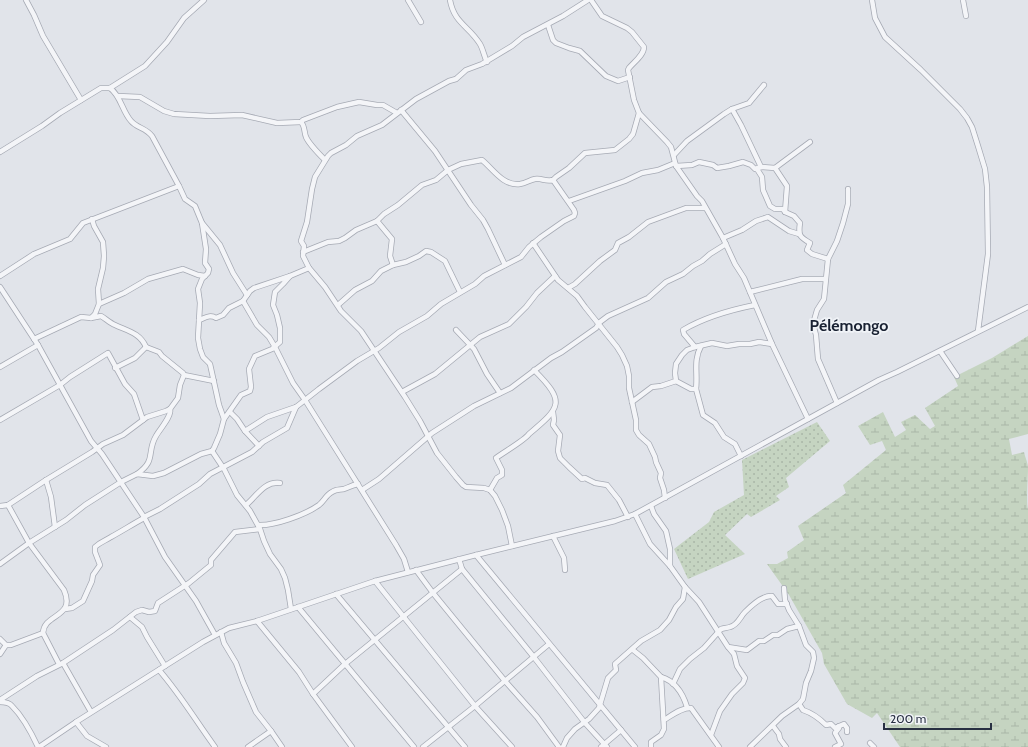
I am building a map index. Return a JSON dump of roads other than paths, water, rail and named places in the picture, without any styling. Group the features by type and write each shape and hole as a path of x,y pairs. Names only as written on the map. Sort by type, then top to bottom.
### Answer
{"street":[{"path":"26,0 43,36 81,100"},
{"path":"0,152 81,100 102,88 110,88 145,66 167,42 184,18 204,0"},
{"path":"408,0 421,22"},
{"path":"450,0 451,10 455,17 480,44 487,62"},
{"path":"512,546 508,526 502,510 490,490 484,488 470,488 463,485 437,453 402,392 374,351 360,331 341,311 309,268 303,252 304,246 301,241 307,222 315,177 331,153 346,145 356,136 377,128 416,99 449,81 456,79 466,70 487,62 523,37 548,25 588,0"},
{"path":"303,252 328,242 339,241 356,230 377,221 422,185 436,180 448,170 461,164 482,160 505,182 515,184 521,184 537,178 546,181 554,180 585,153 615,150 629,139 633,134 639,113 629,68 645,49 627,28 602,16 591,0"},
{"path":"872,0 876,18 885,37 921,70 960,110 972,127 984,169 987,187 988,254 978,331"},
{"path":"963,0 966,16"},
{"path":"548,25 553,40 556,43 580,51 606,76 618,81 630,77"},
{"path":"674,156 687,141 732,109 749,103 754,99 764,85"},
{"path":"110,88 118,96 131,121 148,131 152,136 185,199 195,206 202,223 206,249 205,263 209,269 208,273 202,279 198,289 200,303 197,332 203,357 210,364 219,405 224,419"},
{"path":"118,96 140,97 164,111 174,114 210,116 242,115 271,122 301,122 337,107 359,102 383,105 399,112 426,139 488,229 505,265"},
{"path":"732,109 741,125 759,168 763,190 770,206 783,209 785,212 794,216 800,224 798,232 801,238 810,244 807,250 812,254 828,259"},
{"path":"639,113 668,142 676,164 697,196 702,201 724,238 808,419"},
{"path":"301,122 303,124 306,137 325,160"},
{"path":"568,201 625,181 642,173 676,164 692,165 699,162 713,165 717,168 743,162 755,169 775,168 810,142"},
{"path":"775,168 787,186 785,212"},
{"path":"245,431 258,422 276,413 296,407 318,388 374,351 399,332 427,316 441,304 488,274 521,256 554,227 575,214 574,210 554,180"},
{"path":"0,276 38,251 70,239 83,223 179,186"},
{"path":"837,403 818,359 814,327 817,310 824,299 828,259 837,242 848,204 848,189"},
{"path":"568,288 600,260 614,250 618,243 629,237 648,222 686,208 705,208"},
{"path":"724,238 742,230 756,221 768,217 789,231 799,234"},
{"path":"91,318 95,314 99,304 98,289 103,268 103,242 92,220"},
{"path":"377,221 392,239 390,256 393,265"},
{"path":"202,223 220,245 233,273 247,295"},
{"path":"534,243 555,276 577,296 617,347 626,366 636,420 636,430 639,435 649,444 661,473 660,478 665,498"},
{"path":"362,490 388,471 428,436 474,406 511,388 551,358 596,328 608,316 648,298 666,282 683,274 692,266 702,262 710,254 726,244"},
{"path":"338,305 355,290 372,281 379,273 393,265 406,262 426,252 431,252 445,261 460,292"},
{"path":"199,320 208,316 214,316 216,318 223,315 229,308 243,301 254,288 309,268"},
{"path":"99,304 124,293 148,279 183,269 205,276"},
{"path":"137,474 152,476 157,475 201,454 212,451 220,434 224,419 242,395 250,391 250,369 254,356 269,351 280,342 281,333 273,305 274,296 275,292 290,276"},
{"path":"402,392 435,374 480,337 509,324 526,307 537,293 555,276"},
{"path":"750,292 802,279 825,279"},
{"path":"0,287 38,345 91,441 144,517 165,557 196,601 215,635"},
{"path":"243,301 257,325 265,332 275,347 293,383 362,490 404,559 408,572"},
{"path":"695,347 684,334 683,330 696,322 723,312 755,305"},
{"path":"0,701 11,704 39,747 91,712 215,635 229,628 257,621 374,581 628,517 651,506 879,380 1028,307"},
{"path":"34,339 81,317 91,318 101,316 114,325 127,329 143,340 146,348"},
{"path":"456,330 478,356 487,374 500,393"},
{"path":"676,381 676,364 687,350 712,343 727,346 759,342 772,344"},
{"path":"0,368 38,345"},
{"path":"701,346 698,352 695,369 697,381 696,389 703,414 715,423 724,437 735,444 741,456"},
{"path":"146,348 159,352 183,372 184,375 214,381"},
{"path":"115,368 135,358 146,348"},
{"path":"940,351 957,376"},
{"path":"0,420 60,385 108,353 124,384 134,394 143,420"},
{"path":"534,370 548,384 555,394 556,400 553,412 553,425 560,435 558,451 560,458 582,479 585,478 595,483 607,485 619,500 628,517"},
{"path":"0,506 8,505 108,441 123,435 147,417 170,409 178,398 180,385 184,375"},
{"path":"632,402 652,387 661,386 676,381 691,389 696,389"},
{"path":"0,639 6,645 11,645 42,633 46,625 65,609 78,605 86,596 93,575 100,565 95,552 95,547 99,542 112,537 160,509 171,501 192,490 210,474 252,452 287,428 296,407"},
{"path":"0,564 85,505 121,482 137,474 147,466 150,461 151,446 170,416 170,409"},
{"path":"230,412 259,446"},
{"path":"490,490 497,478 502,475 502,470 496,458 510,447 526,438 553,412"},
{"path":"212,451 237,495 246,505 259,527 264,541 285,578 291,609"},
{"path":"46,480 51,497 55,527"},
{"path":"246,505 266,485 274,482 280,483"},
{"path":"0,701 37,676 61,664 136,612 142,610 149,612 155,611 158,603 189,583 211,565 211,560 235,532 274,524 294,518 319,505 329,493 358,484"},
{"path":"8,505 29,543 64,590 67,603 65,609"},
{"path":"651,506 654,514 666,531 670,549 670,566"},
{"path":"635,514 650,544 699,602 718,633 734,654 737,666 745,678 743,683 732,694 720,711 711,735"},
{"path":"553,536 564,558 566,570"},
{"path":"476,555 635,747"},
{"path":"459,559 462,569 534,656 604,746 621,730"},
{"path":"312,694 345,664 462,569"},
{"path":"416,570 505,681 537,717 559,747"},
{"path":"374,581 476,706 512,747"},
{"path":"562,747 567,738 575,729 585,723 599,708 608,678 616,670 615,664 645,638 660,630 669,620 676,606 683,599 685,587"},
{"path":"750,747 782,716 799,704 805,695 806,683 814,658 813,652 806,645 799,626 787,604 784,588"},
{"path":"336,594 465,747"},
{"path":"673,684 680,669 704,648 721,628 731,627 739,621 745,612 754,604 768,596 772,596 778,604 787,604"},
{"path":"298,607 414,747"},
{"path":"130,617 142,627 165,666"},
{"path":"257,621 299,672 312,694 352,747"},
{"path":"728,647 747,650 759,641 764,641 774,635 778,635 786,629 799,626"},
{"path":"221,632 224,643 236,663 256,712 282,747"},
{"path":"42,633 91,712"},
{"path":"424,747 476,706 549,644"},
{"path":"0,654 6,645"},
{"path":"632,650 643,658 661,677 668,679 673,684 683,696 687,708"},
{"path":"159,670 176,689 215,747"},
{"path":"652,747 652,742 661,735 664,729 661,677"},
{"path":"799,704 803,710 816,716 826,725 831,724 835,728 844,724 848,728 847,732"},
{"path":"664,720 687,708 691,708 697,714 719,747"},
{"path":"76,722 88,736 106,747"},
{"path":"773,726 786,747"},
{"path":"834,747 842,746 835,733 840,728 839,726"},
{"path":"248,747 271,731"},
{"path":"870,743 874,747"}],"district":[{"name":"Pélémongo","path":"849,325"}]}
